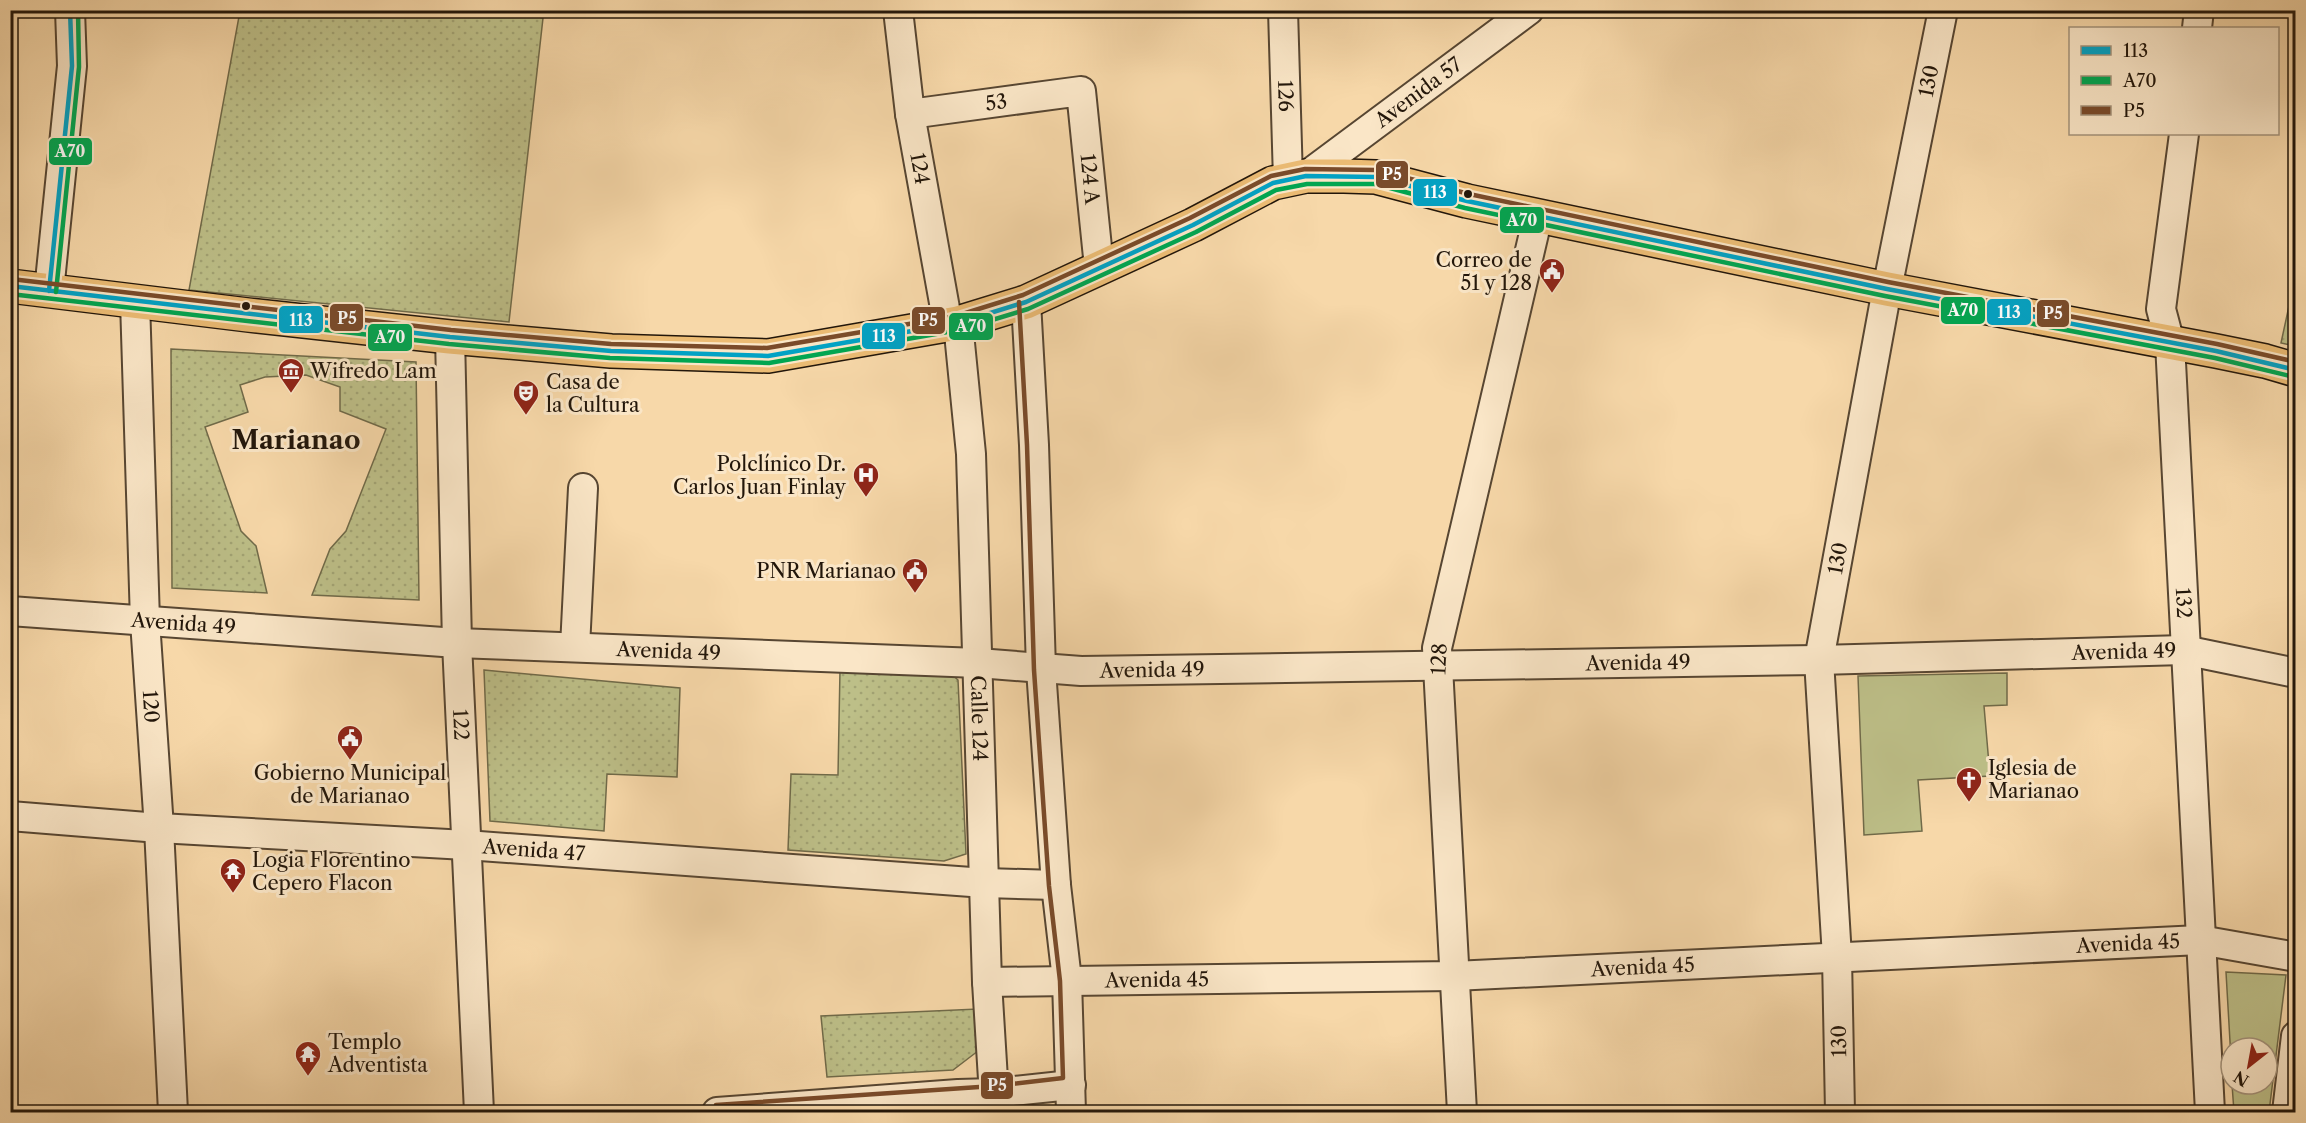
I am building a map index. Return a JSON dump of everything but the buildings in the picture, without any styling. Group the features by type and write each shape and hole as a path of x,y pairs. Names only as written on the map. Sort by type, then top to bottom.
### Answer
{"main road":[{"path":"10,286 450,337 611,351 768,356 953,324 1026,302 1193,225 1273,183 1297,178 1376,177 1467,201 1538,216 1887,289 2255,358 2295,370"}],"street":[{"path":"49,291 72,66 70,10"},
{"name":"124","path":"898,10 910,114 953,324"},
{"name":"126","path":"1283,10 1297,178"},
{"name":"Avenida 57","path":"1297,178 1529,10"},
{"name":"130","path":"1840,1113 1837,957 1819,660 1887,289 1943,10"},
{"path":"2197,27 2199,10"},
{"name":"53","path":"910,114 1082,91"},
{"name":"124 A","path":"1082,91 1099,267"},
{"name":"132","path":"2184,135 2161,309 2170,343 2184,650 2210,1113"},
{"name":"128","path":"1462,1113 1437,648 1538,216"},
{"name":"120","path":"135,302 145,621 159,828 173,1113"},
{"path":"717,1113 958,1094 995,1103 1071,1099 1067,981 1056,885 1041,669 1034,434 1026,302"},
{"name":"Calle 124","path":"953,324 971,454 987,981 995,1103"},
{"name":"122","path":"450,337 457,643 479,1113"},
{"path":"575,647 583,488"},
{"name":"Avenida 49","path":"10,611 457,643 978,663 1081,671 1819,660 2184,650 2295,673"},
{"name":"Avenida 47","path":"10,816 159,828 466,845 985,883 1056,885"},
{"name":"Avenida 45","path":"987,981 1454,976 2200,940 2295,957"},
{"path":"2287,1113 2295,1036"}],"green space":[{"path":"509,10 543,18 509,322 189,290 240,11"},
{"path":"2292,292 2295,293 2295,346 2281,343"},
{"path":"171,349 416,362 419,600 312,595 330,549 346,531 386,429 340,411 340,387 306,375 265,377 240,385 248,412 205,427 241,531 256,546 267,593 172,588"},
{"path":"484,670 680,688 677,777 607,774 604,831 490,821"},
{"path":"840,670 947,670 958,680 966,854 944,861 788,850 791,774 838,775"},
{"path":"2007,673 2007,705 1984,706 1990,776 1918,780 1922,831 1864,835 1858,676"},
{"path":"2226,972 2286,975 2278,1036 2230,1036"},
{"path":"978,1009 978,1051 953,1070 827,1077 821,1016"},
{"path":"2233,1096 2271,1096 2269,1112 2234,1112"}],"transit line":[{"name":"113","path":"49,291 72,66 70,10"},
{"name":"A70","path":"56,292 79,67 78,10"},
{"name":"P5","path":"11,279 451,330 611,344 767,348 956,316 1023,295 1190,218 1271,176 1305,169 1376,170 1469,194 1888,282 2217,344 2296,362"},
{"name":"113","path":"10,286 450,337 611,351 768,356 958,323 1026,302 1193,225 1273,183 1306,176 1376,177 1467,201 1887,289 2216,351 2296,370"},
{"name":"A70","path":"10,294 449,344 610,358 769,363 959,330 1028,309 1196,232 1276,190 1307,184 1375,184 1465,208 1885,296 2215,358 2294,377"},
{"name":"P5","path":"716,1105 994,1086 1063,1078 1060,981 1049,886 1034,670 1027,445 1019,302"}],"place":[{"name":"Correo de 51 y 128","path":"1552,294"},
{"name":"Wifredo Lam","path":"291,394"},
{"name":"Casa de la Cultura","path":"526,416"},
{"name":"Polclínico Dr. Carlos Juan Finlay","path":"866,498"},
{"name":"PNR Marianao","path":"915,594"},
{"name":"Gobierno Municipal de Marianao","path":"350,761"},
{"name":"Iglesia de Marianao","path":"1969,803"},
{"name":"Logia Florentino Cepero Flacon","path":"233,894"},
{"name":"Templo Adventista","path":"308,1077"}],"district":[{"name":"Marianao","path":"296,440"}]}
